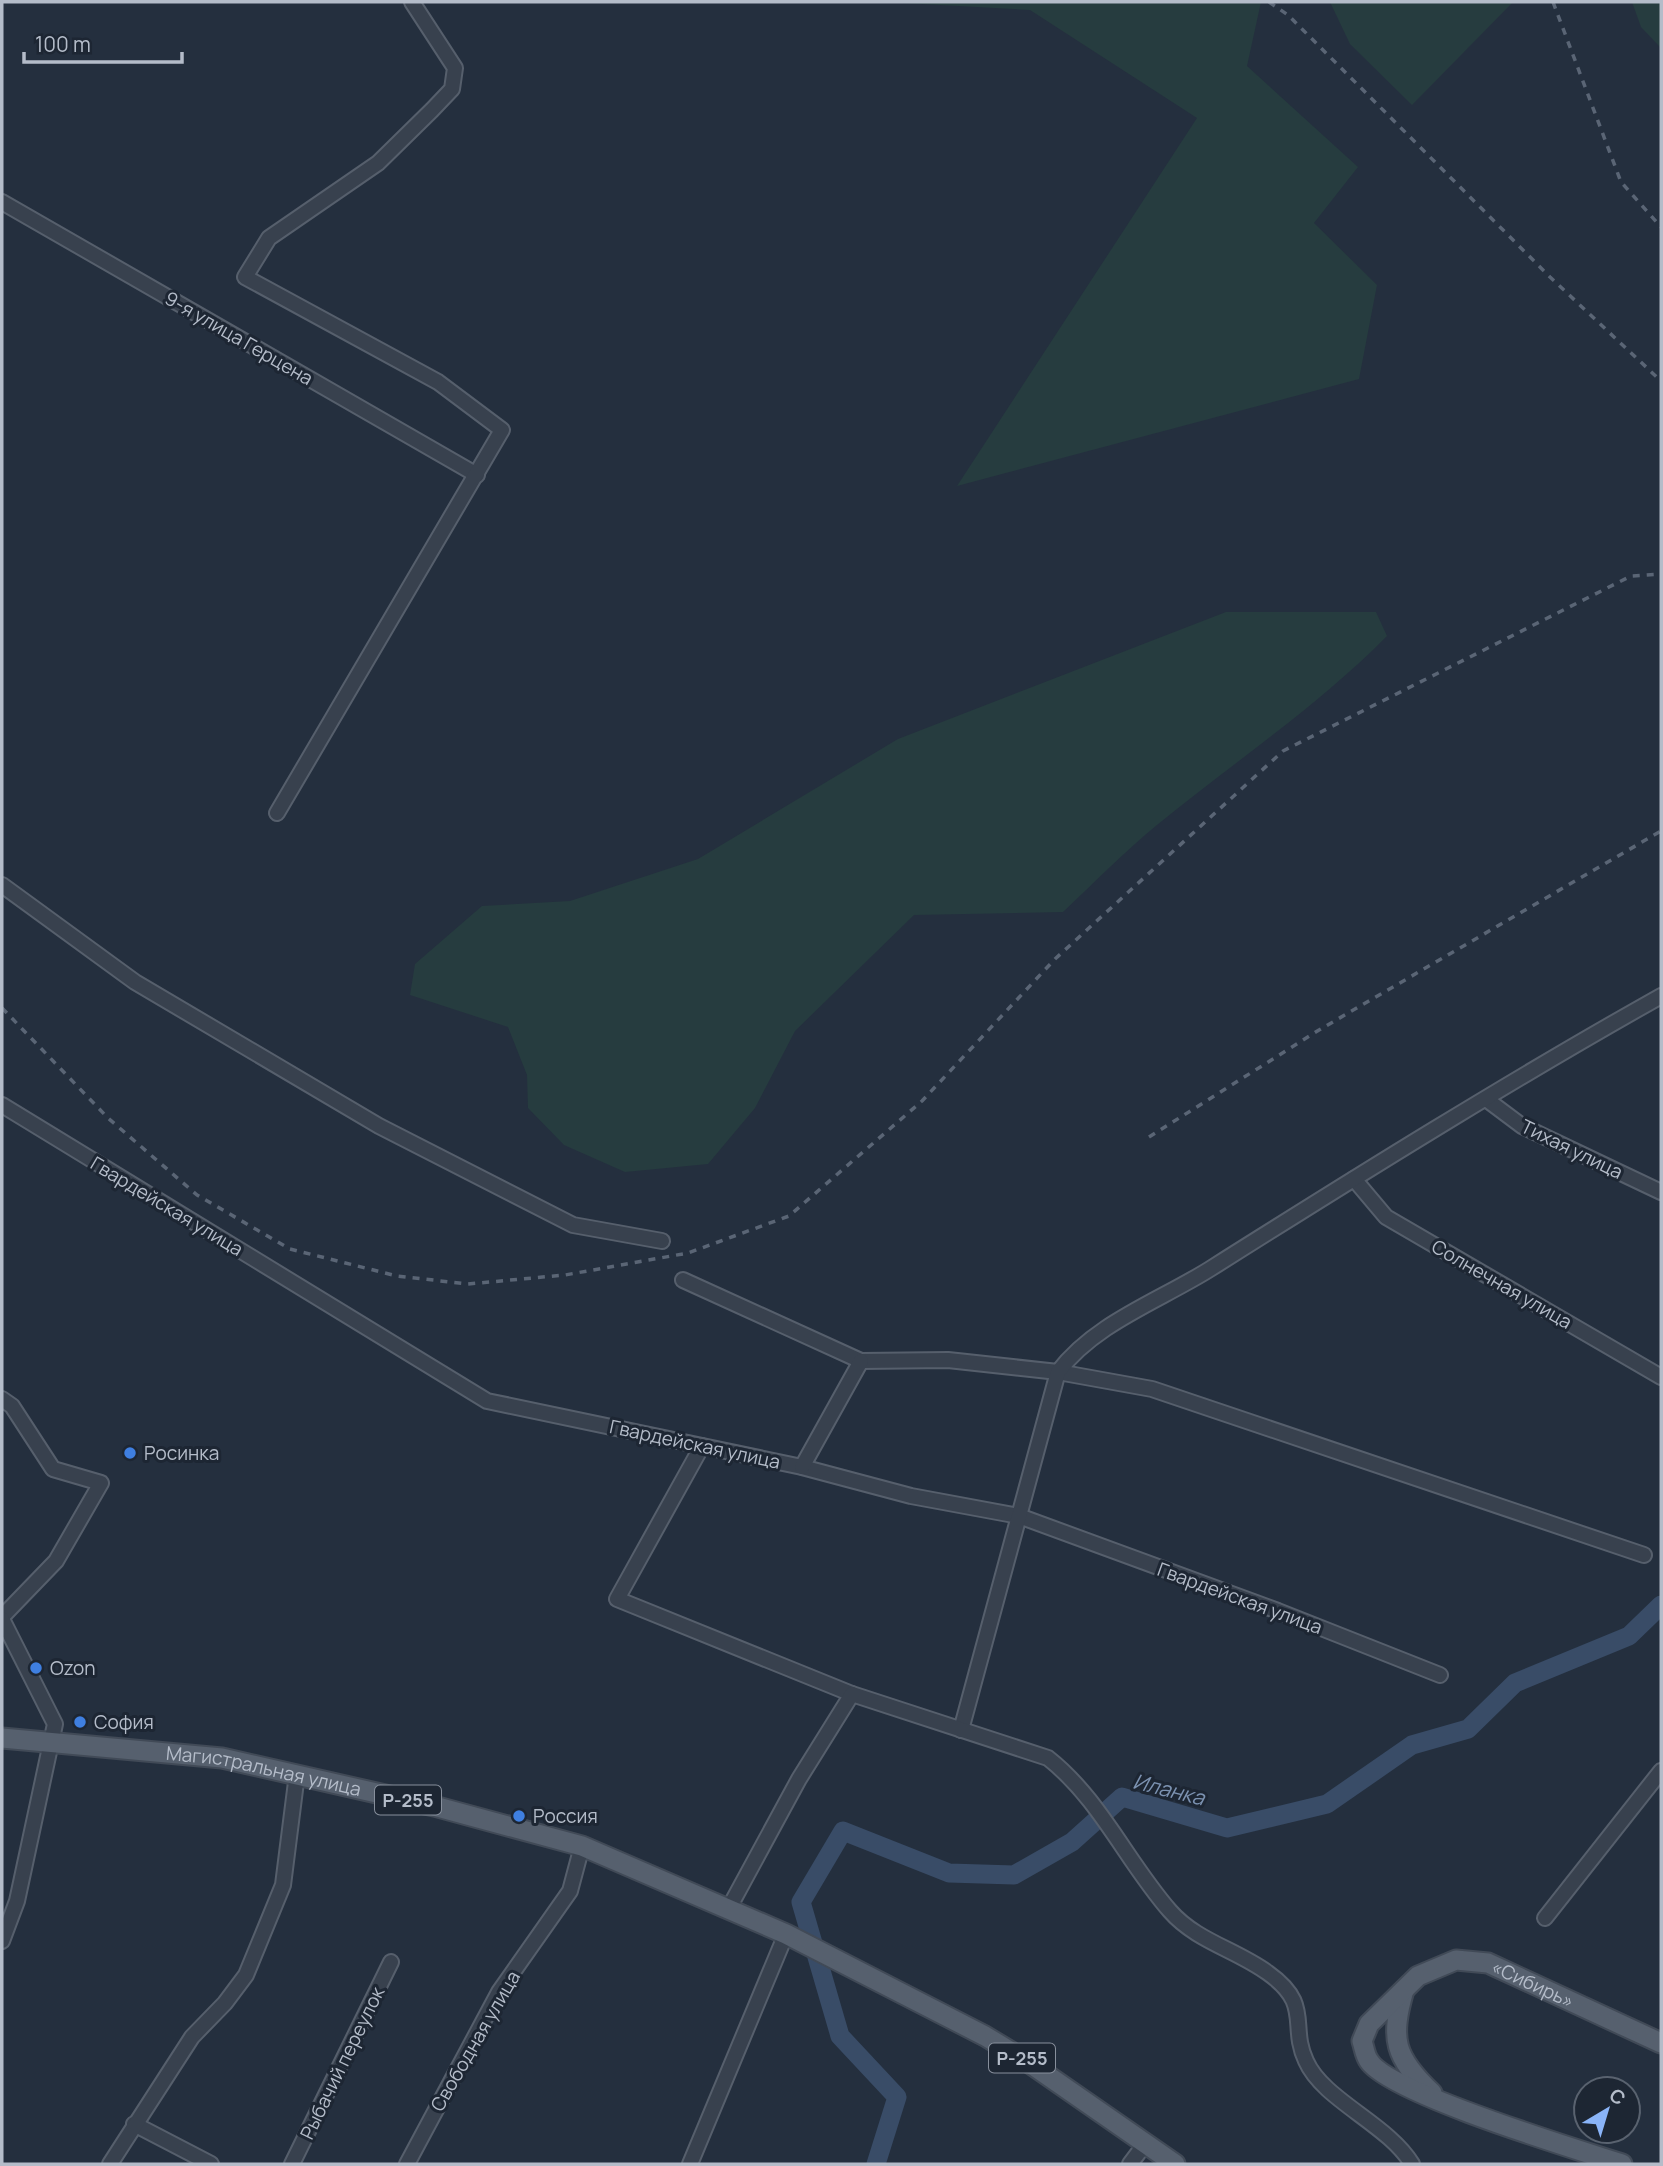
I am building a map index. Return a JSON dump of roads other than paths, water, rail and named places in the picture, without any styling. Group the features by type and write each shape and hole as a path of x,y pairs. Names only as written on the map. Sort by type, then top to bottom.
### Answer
{"main road":[{"name":"Магистральная улица","path":"2,1738 222,1758 297,1774 582,1846 729,1908 790,1937"},
{"name":"Р-255","path":"790,1937 1007,2049 1175,2164"},
{"name":"«Сибирь»","path":"1622,2164 1508,2127 1385,2076 1369,2062 1362,2041 1369,2024 1404,1989 1435,1967 1456,1960 1488,1963 1661,2043"},
{"name":"«Сибирь»","path":"1404,1989 1395,2035 1400,2055 1408,2070 1440,2100"}],"street":[{"path":"277,813 502,430 438,382 245,277 269,238 378,163 452,89 455,68 412,2"},
{"name":"9-я улица Герцена","path":"2,202 477,475"},
{"path":"2,885 135,982 379,1126 573,1225 662,1241"},
{"path":"961,1730 1058,1372 1088,1338 1186,1284 1486,1099 1660,999"},
{"name":"Тихая улица","path":"1486,1099 1522,1126 1661,1192"},
{"name":"Гвардейская улица","path":"2,1105 487,1401 802,1467 911,1496 1019,1516 1278,1611 1440,1675"},
{"name":"Солнечная улица","path":"1354,1179 1386,1217 1661,1377"},
{"path":"682,1280 861,1361 948,1360 1058,1372 1152,1389 1644,1555"},
{"path":"802,1467 861,1361"},
{"path":"2,1399 12,1406 53,1469 101,1483 55,1561 2,1618 55,1724 18,1901 2,1941"},
{"path":"702,1446 617,1599 852,1694 1048,1758 1073,1778 1172,1914 1209,1941 1268,1972 1292,1994 1300,2019 1306,2062 1329,2089 1387,2135 1412,2164"},
{"path":"729,1908 799,1779 852,1694"},
{"path":"1545,1918 1661,1771"},
{"path":"110,2164 192,2037 225,2003 246,1975 283,1885 297,1774"},
{"name":"Свободная улица","path":"407,2164 499,1992 570,1891 582,1846"},
{"path":"690,2164 790,1937"},
{"name":"Рыбачий переулок","path":"292,2164 391,1962"},
{"path":"134,2124 211,2164"},
{"path":"1130,2164 1145,2144"}],"waterway":[{"name":"Иланка","path":"876,2164 897,2097 840,2036 801,1902 843,1831 949,1873 1014,1875 1072,1842 1122,1797 1227,1828 1327,1804 1412,1745 1468,1729 1515,1683 1629,1636 1661,1605"}],"railway":[{"path":"1269,2 1288,15 1550,277 1661,381"},
{"path":"1553,2 1621,182 1661,227"},
{"path":"2,1008 108,1118 197,1195 290,1249 397,1276 468,1284 565,1275 688,1253 789,1216 922,1101 1055,959 1283,751 1631,576 1661,574"},
{"path":"1149,1137 1319,1030 1661,831"}],"place":[{"name":"Росинка","path":"130,1453"},
{"name":"Ozon","path":"36,1668"},
{"name":"София","path":"80,1722"},
{"name":"Россия","path":"519,1816"}]}
